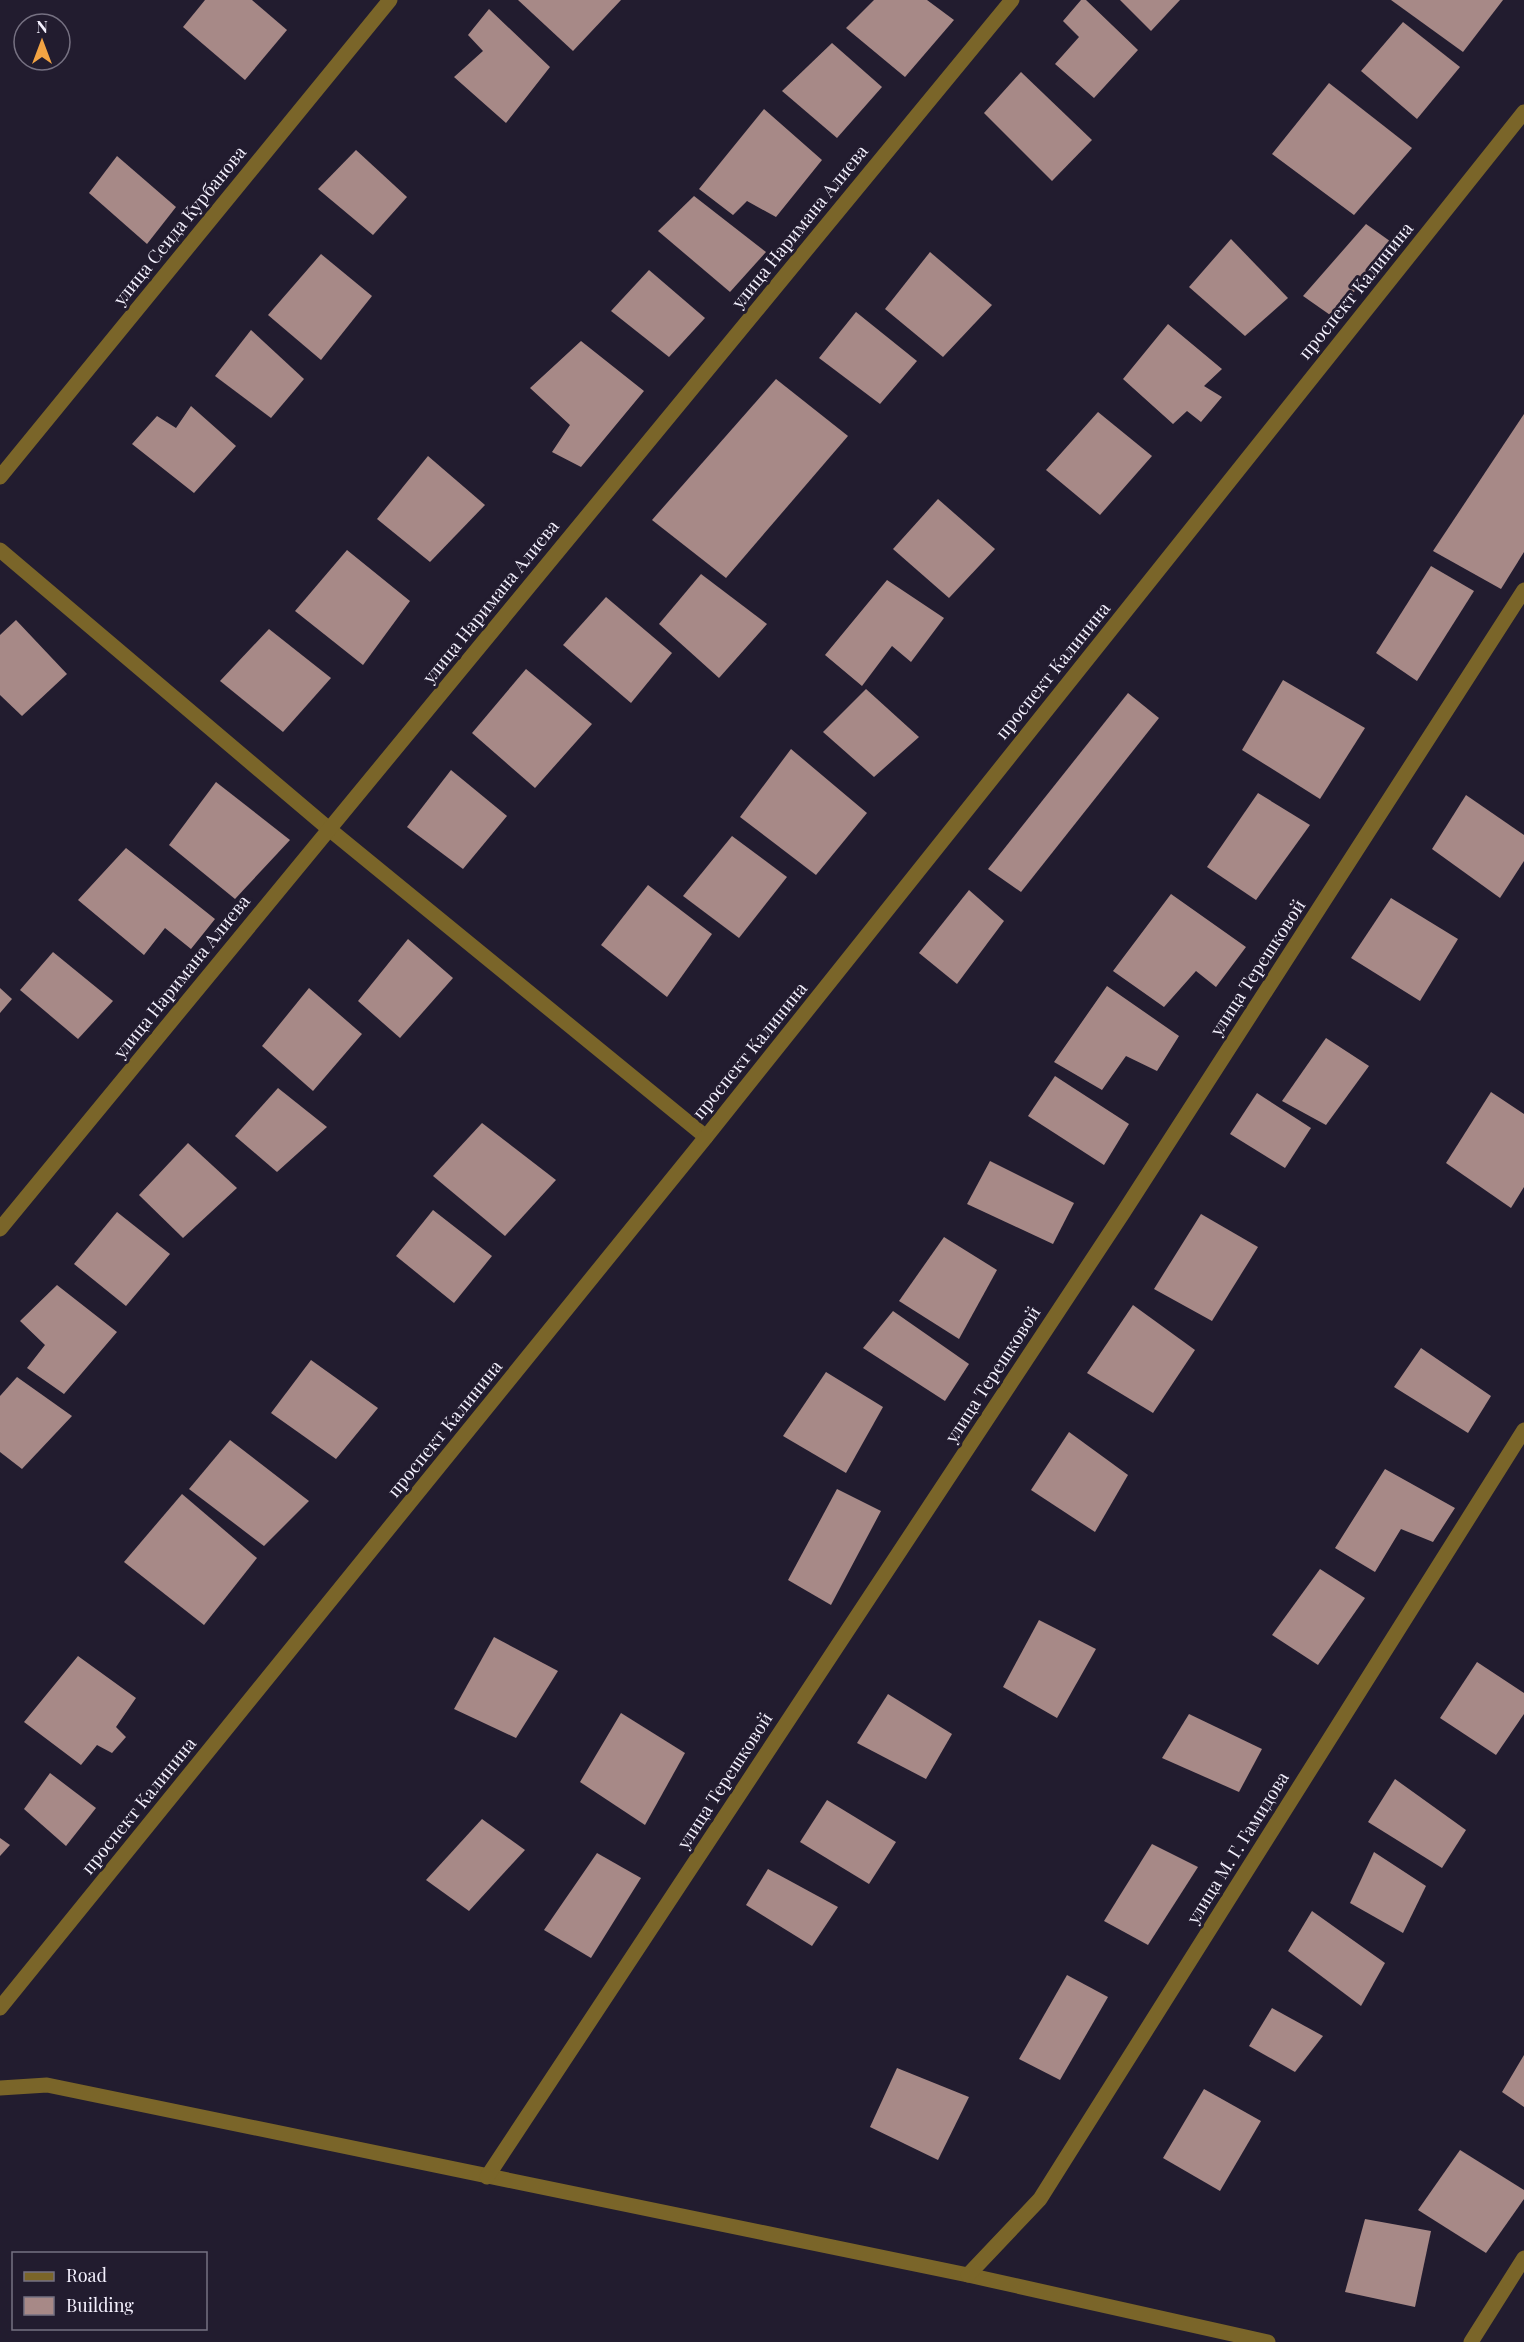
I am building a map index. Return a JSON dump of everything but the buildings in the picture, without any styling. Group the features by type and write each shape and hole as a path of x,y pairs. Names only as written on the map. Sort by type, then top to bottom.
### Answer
{"street":[{"name":"улица Сеида Курбанова","path":"0,477 390,0"},
{"name":"улица Наримана Алиева","path":"0,1229 1012,0"},
{"name":"проспект Калинина","path":"0,2008 706,1137 1524,112"},
{"path":"0,550 329,829 706,1137"},
{"name":"улица Терешковой","path":"487,2177 1123,1213 1524,590"},
{"name":"улица М. Г. Гамидова","path":"968,2275 1040,2199 1524,1430"},
{"path":"0,2088 47,2085 968,2275 1268,2342"},
{"path":"1471,2342 1524,2258"}]}
